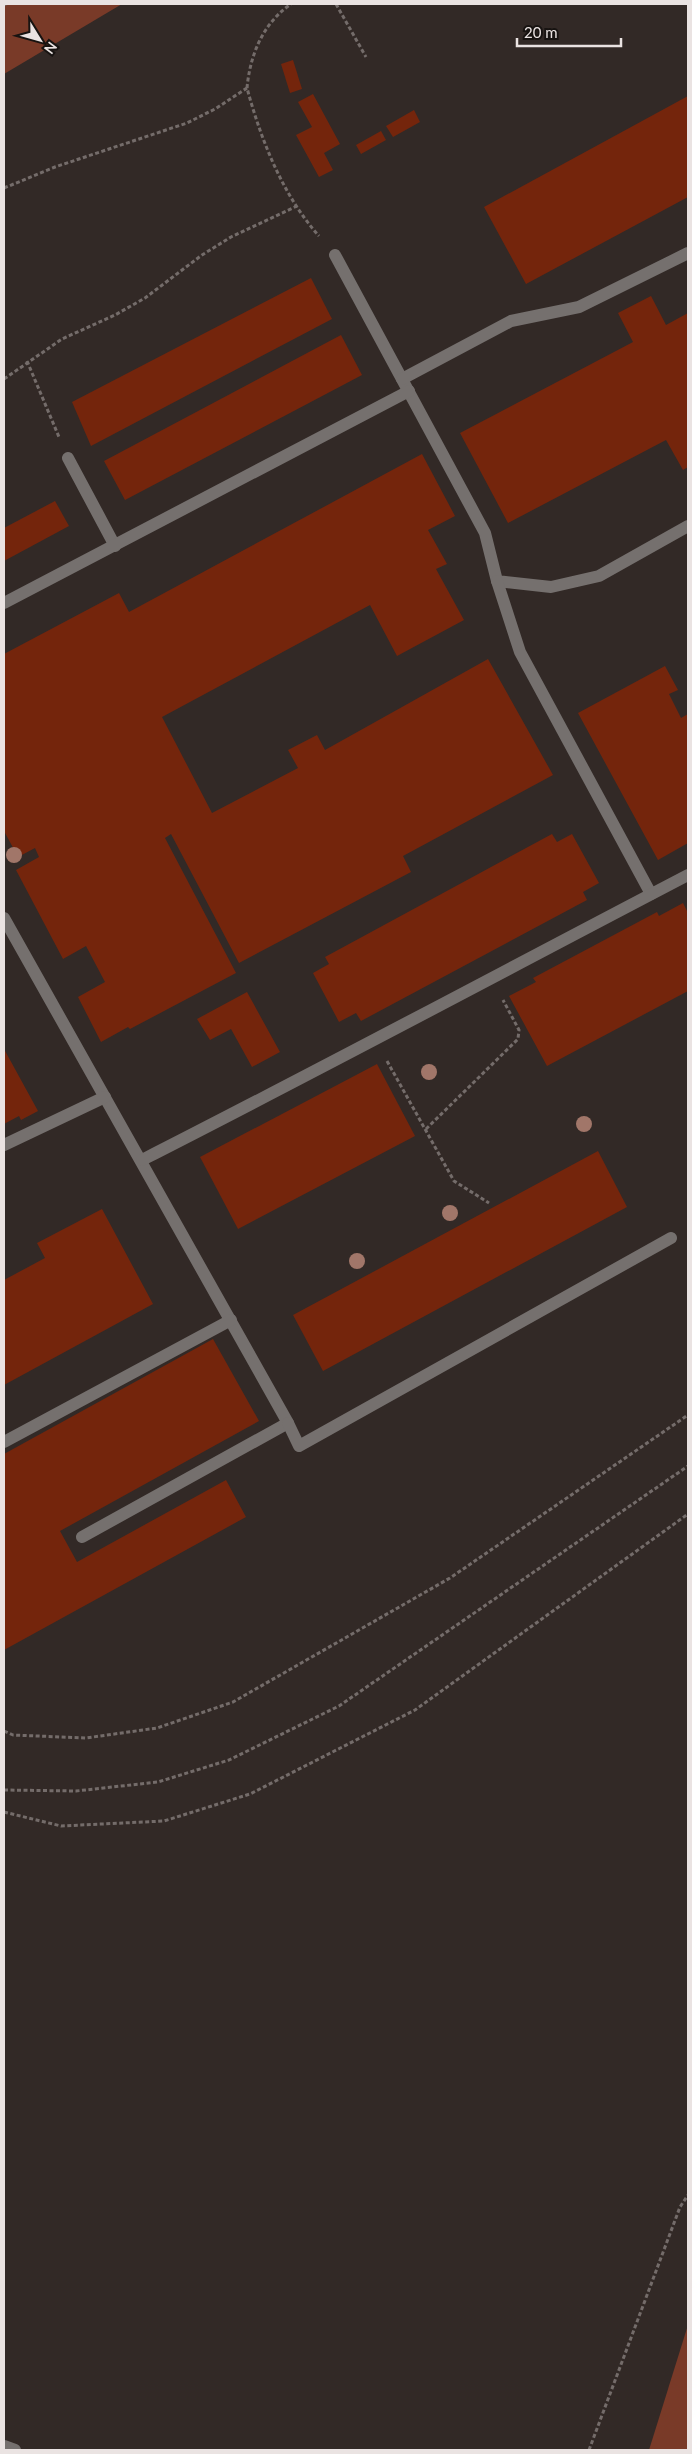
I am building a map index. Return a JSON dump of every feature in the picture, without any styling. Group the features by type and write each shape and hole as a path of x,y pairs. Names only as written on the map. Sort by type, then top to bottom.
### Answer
{"street":[{"path":"402,379 511,321 579,307 688,253"},
{"path":"335,255 485,533 497,581 520,652 652,894"},
{"path":"4,603 409,391"},
{"path":"68,458 115,546"},
{"path":"497,581 551,587 599,576 688,526"},
{"path":"142,1160 376,1041 492,977 688,875"},
{"path":"4,918 142,1160 299,1446 671,1238"},
{"path":"4,1145 105,1097"},
{"path":"4,1442 231,1320"},
{"path":"82,1536 288,1423"},
{"path":"4,2446 15,2450"}],"path":[{"path":"291,4 271,23 256,46 247,88 256,123 276,168 297,206 335,255"},
{"path":"336,4 366,57"},
{"path":"4,188 55,167 187,123 215,109 247,88"},
{"path":"4,379 27,361 62,339 115,315 146,298 202,255 231,237 297,206"},
{"path":"27,361 68,458"},
{"path":"426,1129 518,1039 519,1030 492,977"},
{"path":"376,1041 454,1181 489,1203"},
{"path":"4,1732 14,1735 86,1738 157,1728 233,1702 450,1578 688,1415"},
{"path":"4,1790 76,1792 158,1782 229,1760 339,1706 688,1466"},
{"path":"4,1812 61,1826 164,1821 250,1794 415,1710 688,1514"},
{"path":"589,2450 680,2207 688,2195"}],"shaded area":[{"path":"4,4 122,4 4,74"},
{"path":"688,2325 688,2450 649,2450"}],"building":[{"path":"293,60 302,89 290,93 281,64"},
{"path":"313,94 340,144 324,153 333,170 319,177 296,135 312,127 298,102"},
{"path":"688,96 688,197 526,284 484,207"},
{"path":"414,110 420,122 393,137 386,126"},
{"path":"381,131 386,140 361,154 356,145"},
{"path":"311,278 332,319 91,446 72,402"},
{"path":"651,296 666,325 688,313 688,467 683,470 666,440 508,523 460,433 633,342 618,313"},
{"path":"341,335 362,375 125,500 104,461"},
{"path":"422,454 455,516 428,530 447,564 436,569 464,620 397,656 370,605 162,717 212,813 298,768 288,750 317,735 325,750 488,659 553,775 403,856 411,872 239,963 171,834 165,838 236,973 130,1029 128,1027 101,1042 78,997 105,982 86,946 63,959 16,870 39,857 35,848 18,857 4,831 4,654 119,593 129,612"},
{"path":"55,501 69,526 4,561 4,528"},
{"path":"665,666 678,690 669,694 681,718 688,714 688,843 658,860 578,713"},
{"path":"552,834 557,842 572,834 599,883 583,892 587,900 361,1021 356,1013 339,1022 313,973 329,964 325,957"},
{"path":"683,903 688,913 688,991 547,1066 509,996 536,982 533,978 657,912 659,916"},
{"path":"247,992 280,1052 252,1067 231,1029 210,1040 197,1019"},
{"path":"4,1049 38,1111 21,1120 19,1116 4,1124"},
{"path":"377,1064 415,1136 238,1229 200,1157"},
{"path":"598,1151 627,1207 323,1371 293,1315"},
{"path":"102,1209 153,1304 4,1385 4,1280 45,1258 37,1243"},
{"path":"213,1339 259,1421 60,1531 77,1562 226,1480 246,1517 4,1650 4,1454"}]}
